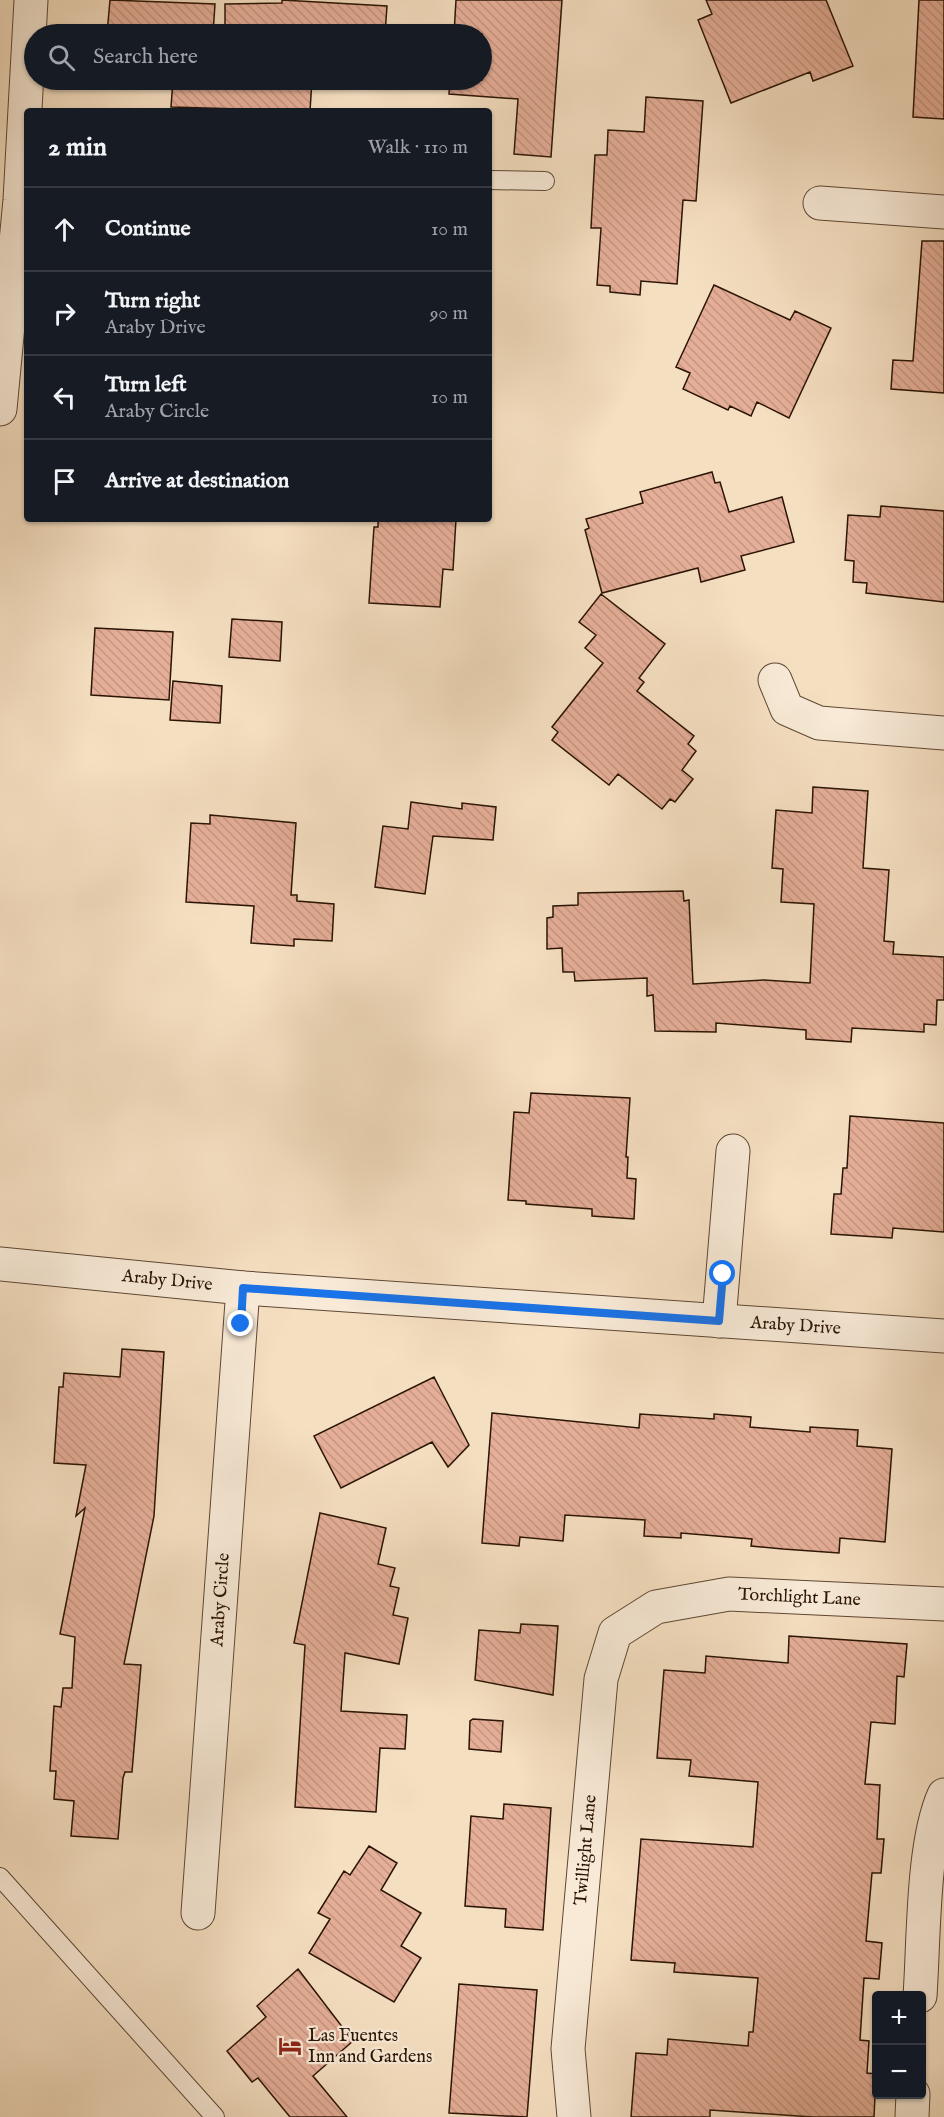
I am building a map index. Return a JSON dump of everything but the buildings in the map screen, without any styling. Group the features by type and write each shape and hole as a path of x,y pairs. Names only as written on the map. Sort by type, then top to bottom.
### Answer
{"street":[{"path":"30,24 31,0"},
{"path":"26,108 27,90"},
{"path":"0,409 24,153"},
{"path":"820,203 944,212"},
{"path":"775,680 787,709 819,723 944,733"},
{"path":"719,1321 733,1151"},
{"name":"Araby Drive","path":"0,1264 243,1288 944,1336"},
{"name":"Araby Circle","path":"198,1913 243,1288"},
{"name":"Torchlight Lane","path":"656,1607 729,1594 944,1604"},
{"name":"Twillight Lane","path":"574,2117 568,2049 601,1679 615,1633 656,1607"},
{"path":"920,1991 930,1861 937,1812 944,1795"},
{"path":"912,2117 914,2099"}],"lane":[{"path":"492,180 545,181"},
{"path":"0,1877 214,2117"}],"place":[{"name":"Las Fuentes Inn and Gardens","path":"290,2046"}],"route":[{"path":"241,1324 243,1288 719,1321 723,1274"}]}
